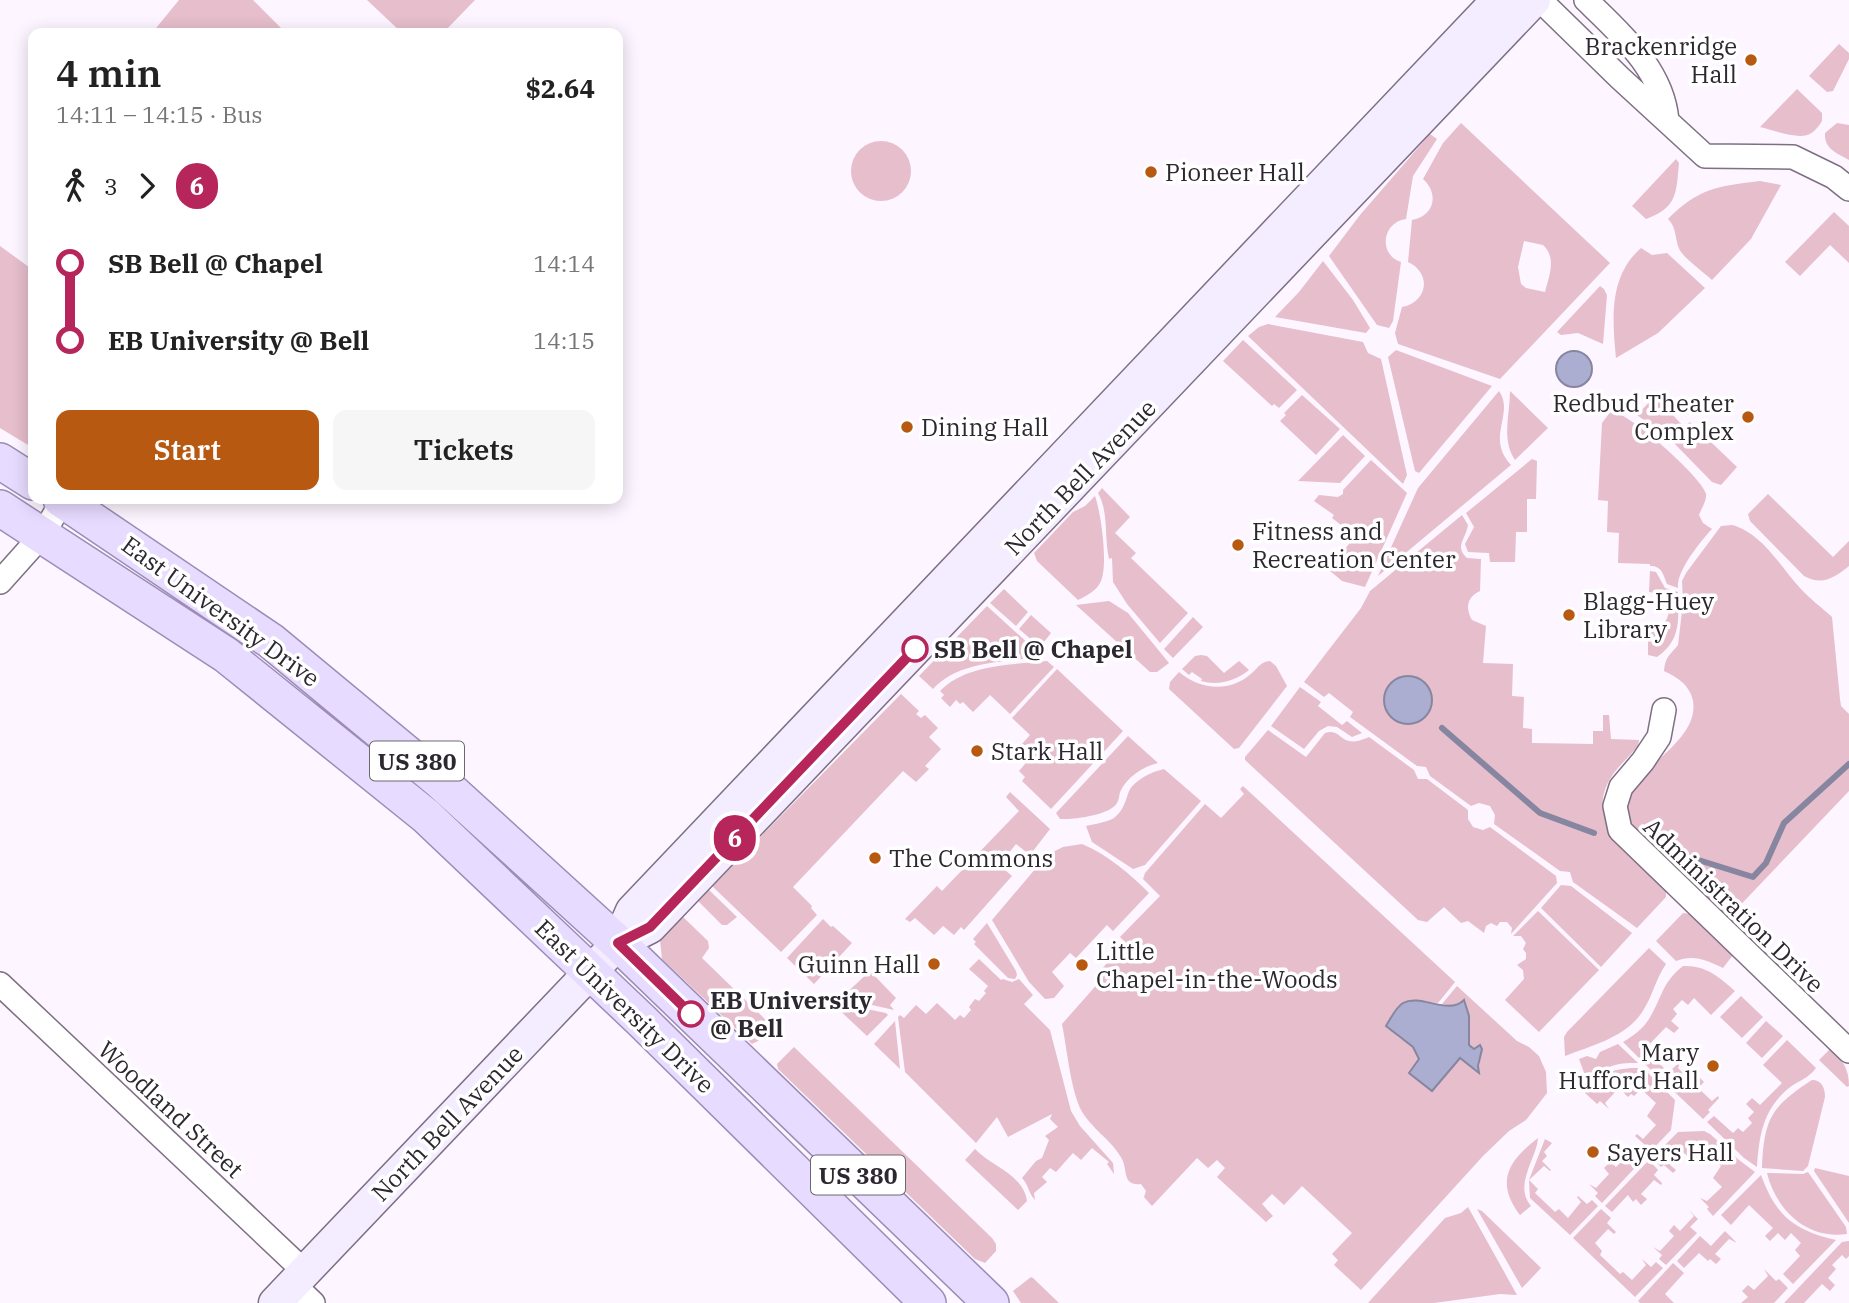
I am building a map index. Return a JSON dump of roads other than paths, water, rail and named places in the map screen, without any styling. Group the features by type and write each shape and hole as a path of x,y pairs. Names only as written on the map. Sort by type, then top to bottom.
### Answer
{"main road":[{"name":"North Bell Avenue","path":"618,943 632,911 1498,0"},
{"name":"North Bell Avenue","path":"297,1291 590,971 618,943 650,927 1534,0"},
{"path":"0,461 28,479"},
{"name":"East University Drive","path":"69,504 271,641 440,781 618,943 990,1303"},
{"name":"East University Drive","path":"0,508 226,655 426,816 590,971 928,1303"}],"street":[{"path":"1540,0 1705,156 1793,157 1834,177 1849,188"},
{"path":"1586,0 1628,41 1653,74 1666,104 1667,121"},
{"path":"0,582 43,534 59,504"},
{"name":"Administration Drive","path":"1664,710 1659,737 1621,787 1615,806 1620,830 1849,1051"},
{"name":"Woodland Street","path":"0,984 297,1291"}],"water":[{"path":"1574,351 1587,356 1592,369 1587,382 1574,387 1561,382 1556,369 1561,356"},
{"path":"1408,676 1417,677 1425,683 1431,691 1431,709 1425,717 1417,723 1408,724 1399,723 1391,717 1385,709 1384,700 1385,691 1391,683 1399,677"},
{"path":"1464,1000 1469,1016 1469,1045 1474,1049 1480,1045 1482,1049 1479,1073 1460,1058 1432,1091 1409,1073 1419,1059 1413,1047 1386,1026 1403,1003 1418,1001 1450,1006"}],"waterway":[{"path":"1442,728 1540,813 1594,833"},
{"path":"1660,848 1753,877 1766,863 1784,823 1849,764"}],"place":[{"name":"Brackenridge Hall","path":"1751,60"},
{"name":"Pioneer Hall","path":"1151,172"},
{"name":"Redbud Theater Complex","path":"1748,417"},
{"name":"Dining Hall","path":"907,427"},
{"name":"Fitness and Recreation Center","path":"1238,545"},
{"name":"Blagg-Huey Library","path":"1569,615"},
{"name":"SB Bell @ Chapel","path":"915,649"},
{"name":"Stark Hall","path":"977,751"},
{"name":"The Commons","path":"875,858"},
{"name":"Guinn Hall","path":"934,964"},
{"name":"Little Chapel-in-the-Woods","path":"1082,965"},
{"name":"EB University @ Bell","path":"691,1014"},
{"name":"Mary Hufford Hall","path":"1713,1066"},
{"name":"Sayers Hall","path":"1593,1152"}]}
